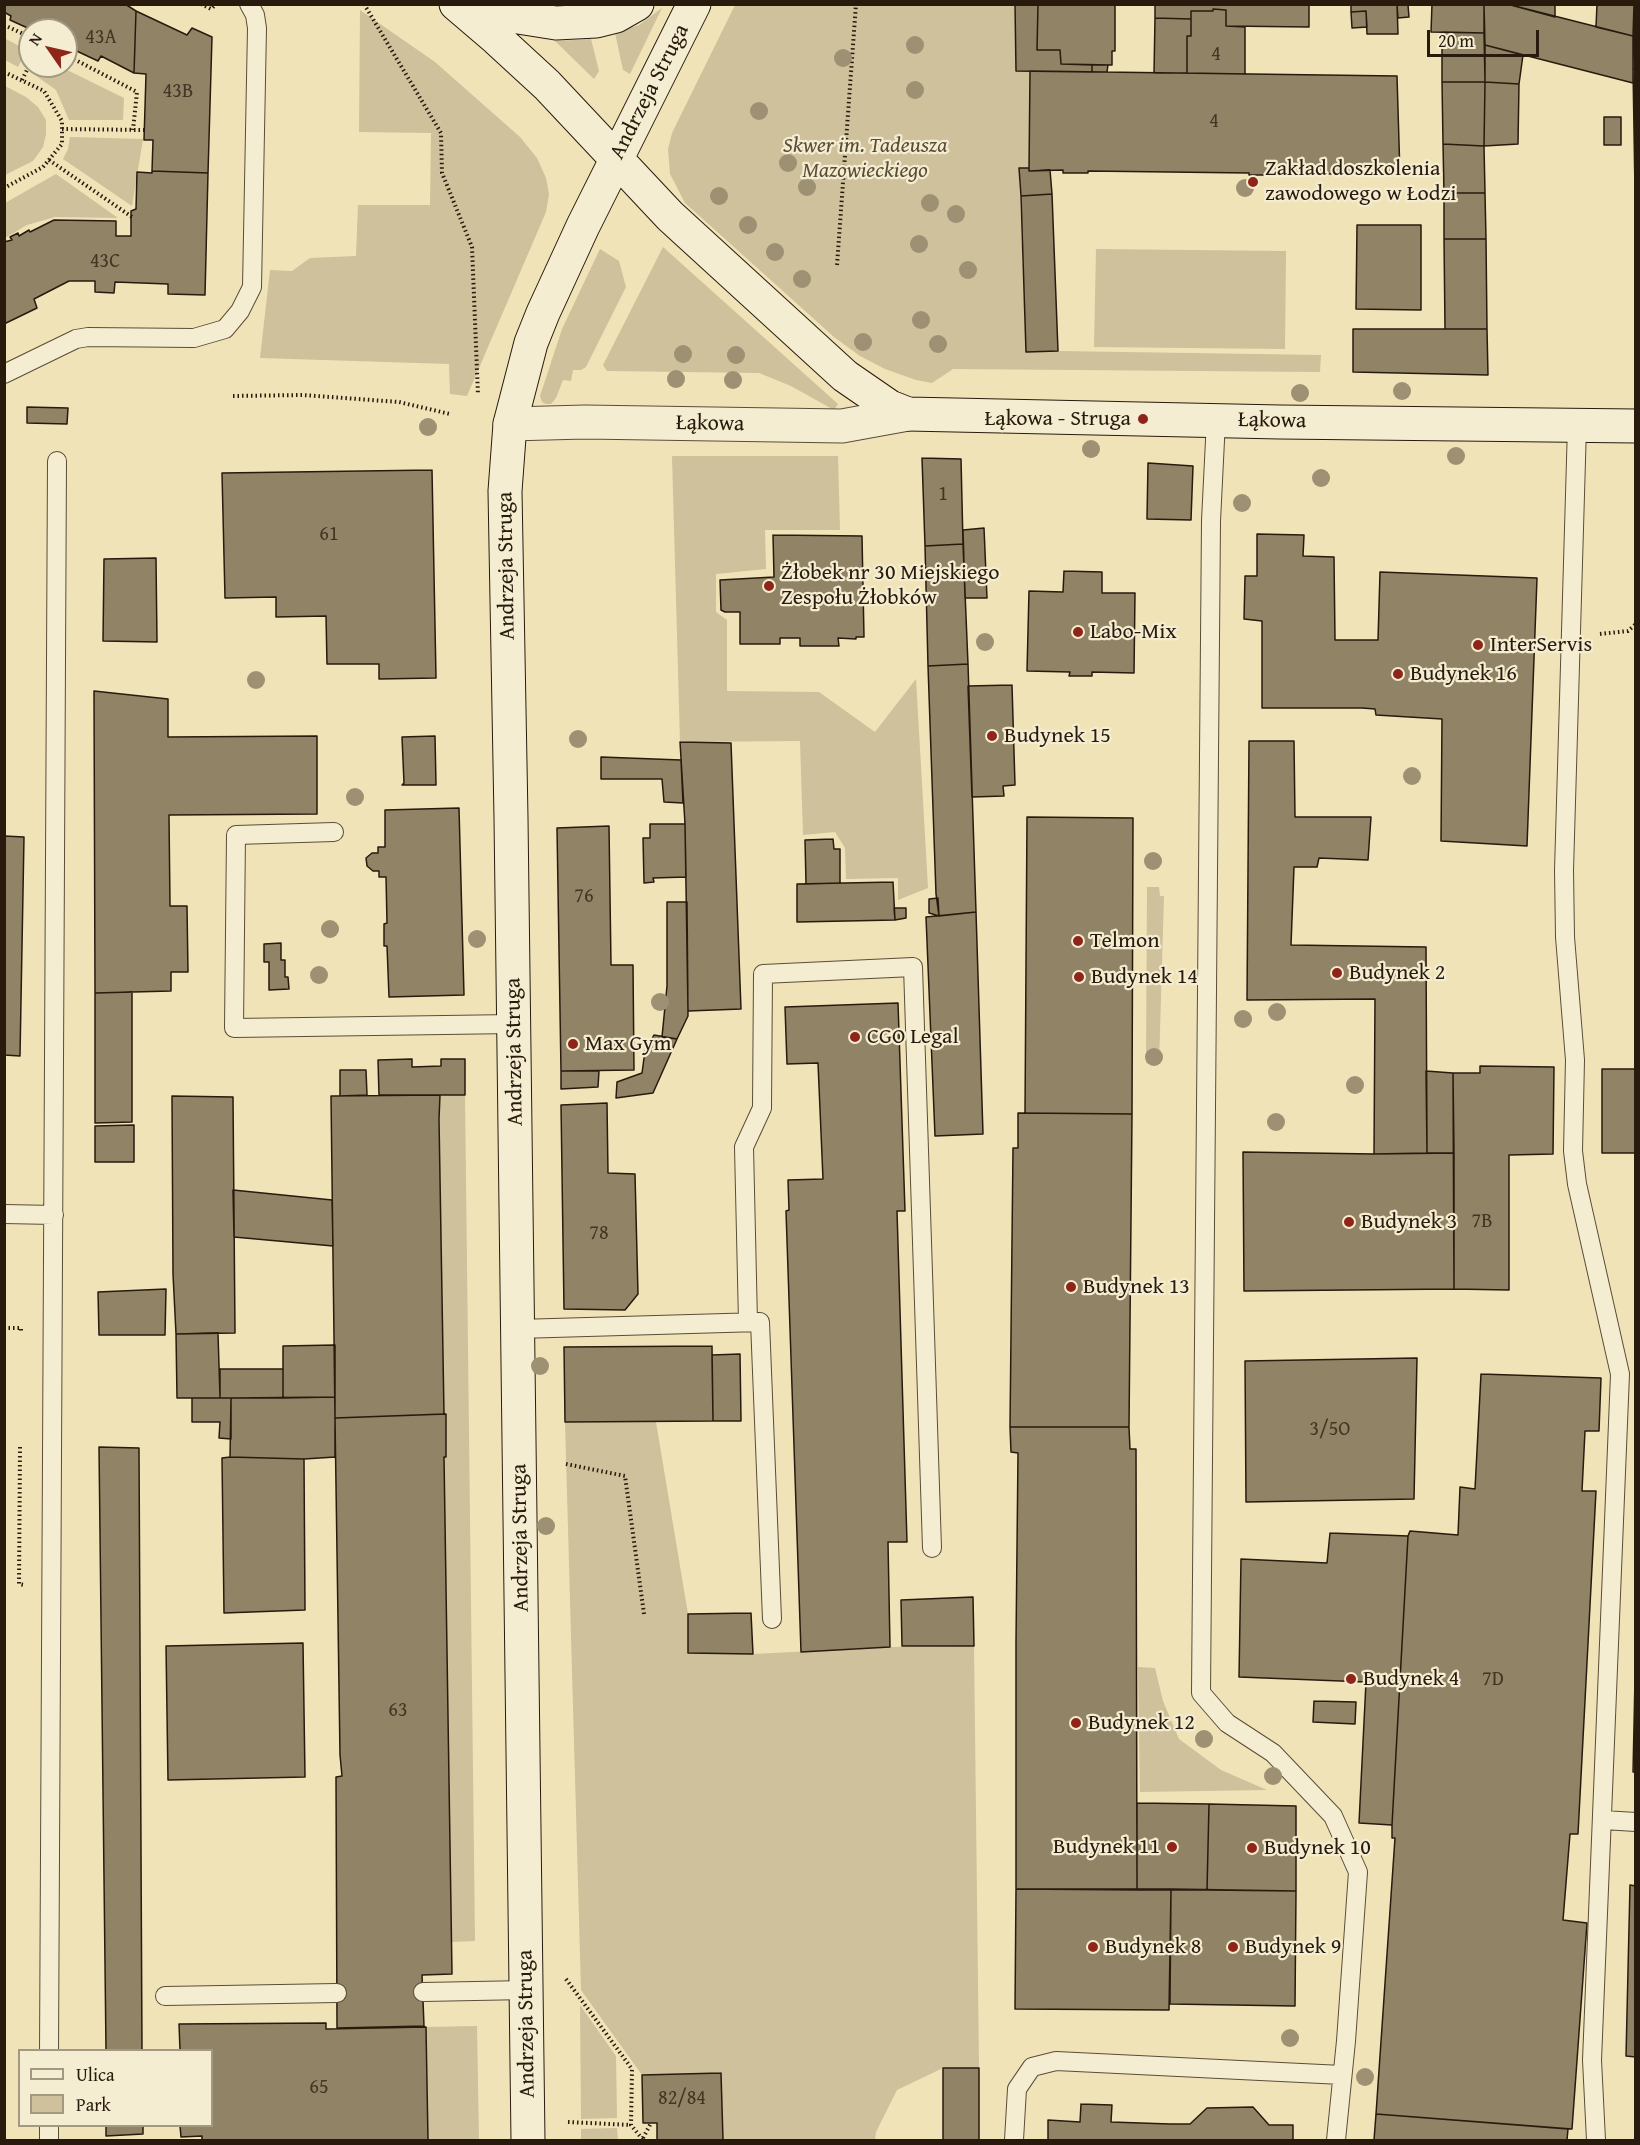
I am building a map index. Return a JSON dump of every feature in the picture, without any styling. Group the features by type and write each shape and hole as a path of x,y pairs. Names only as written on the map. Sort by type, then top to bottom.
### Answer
{"street":[{"path":"456,4 518,17 556,22 596,21 616,16 637,4"},
{"name":"Łąkowa","path":"456,4 547,85 670,216 845,376 882,402 908,414"},
{"name":"Andrzeja Struga","path":"528,2140 505,490 510,424 522,372 543,313 694,4"},
{"name":"Łąkowa","path":"510,424 585,422 842,426 908,414 1635,426"}],"lane":[{"path":"4,375 76,339 88,337 194,338 225,329 240,312 252,287 257,28 255,15 249,4"},
{"path":"1216,420 1211,521 1201,1692 1227,1723 1273,1753 1333,1816 1358,1872 1336,2140"},
{"path":"1577,426 1563,889 1575,1060 1573,1151 1578,1184 1620,1374 1592,2060 1596,2140"},
{"path":"49,2049 57,461"},
{"path":"334,832 236,835 234,1028 514,1024"},
{"path":"747,1322 744,1147 762,1108 763,974 914,967 932,1548"},
{"path":"4,1214 54,1215"},
{"path":"518,1329 760,1322 772,1619"},
{"path":"1603,1820 1635,1822"},
{"path":"423,1992 526,1990"},
{"path":"165,1996 337,1994"},
{"path":"1014,2140 1017,2089 1032,2067 1056,2061 1342,2075"}],"path":[{"path":"201,4 211,9 216,4"},
{"path":"364,4 441,133 442,174 472,247 478,396"},
{"path":"837,264 856,4"},
{"path":"4,25 18,31"},
{"path":"78,62 137,92 133,130"},
{"path":"4,72 44,91 62,121 62,144 43,167 4,188"},
{"path":"62,129 144,130"},
{"path":"49,160 132,218"},
{"path":"232,396 303,394 388,401 450,414"},
{"path":"1570,637 1629,630 1635,624"},
{"path":"566,1464 626,1476 644,1614"},
{"path":"566,1979 632,2069 632,2126 643,2139 651,2123"},
{"path":"568,2122 632,2126"}],"green space":[{"name":"Skwer im. Tadeusza Mazowieckiego","path":"735,5 1015,5 1016,71 1030,71 1029,168 1019,169 1026,352 1321,355 1320,372 953,369 932,383 885,369 860,356 834,337 685,203 670,174 668,149 672,133"},
{"path":"662,8 630,74 623,70 615,33 639,25"},
{"path":"360,10 435,62 520,137 537,158 546,178 549,194 546,212 467,396 450,394 449,364 260,358 270,270 292,271 310,258 356,256 358,205 430,205 431,133 359,132"},
{"path":"4,38 18,45 18,67 5,60"},
{"path":"591,39 599,71 594,79 555,41"},
{"path":"78,75 124,98 123,120 69,120 56,90 39,78 78,78"},
{"path":"5,86 26,97 38,107 46,120 46,134 43,147 33,161 5,175"},
{"path":"70,137 143,139 132,206 63,159"},
{"path":"56,174 118,218 55,217 27,225 5,238 5,203"},
{"path":"663,247 838,404 834,410 791,386 759,373 607,371 603,365"},
{"path":"600,249 619,261 626,287 586,367 573,370 571,381 563,380 556,398 551,404 546,404 542,402 540,396 562,329"},
{"path":"1096,249 1286,251 1285,349 1094,347"},
{"path":"672,456 838,456 840,530 765,530 766,569 716,574 716,612 727,620 727,691 819,692 875,732 916,679 928,888 898,900 898,878 846,879 845,848 835,832 803,835 800,741 680,742"},
{"path":"1147,887 1159,887 1160,896 1164,896 1159,1064 1146,1063"},
{"path":"440,1095 465,1095 475,1941 451,1942 444,1457 446,1456 446,1415 444,1414"},
{"path":"565,1422 656,1422 688,1614 688,1653 753,1654 890,1647 974,1646 979,2068 943,2068 897,2090 876,2132 875,2140 723,2140 721,2073 642,2075 581,1990"},
{"path":"1138,1667 1155,1668 1163,1701 1179,1739 1221,1770 1267,1790 1140,1792"},
{"path":"580,2005 616,2056 617,2118 581,2119"},
{"path":"477,2026 479,2140 428,2140 426,2027"},
{"path":"617,2128 618,2140 581,2140 581,2129"}],"building":[{"path":"4,4 125,4 136,11 134,73 101,56 98,61 78,52 78,18 18,18 18,24 10,20 11,16 4,12"},
{"path":"1015,4 1038,4 1037,50 1060,50 1061,64 1092,65 1092,72 1016,71"},
{"path":"1038,4 1115,4 1115,51 1112,51 1112,65 1061,64 1060,50 1037,50"},
{"path":"1155,4 1309,4 1309,27 1226,26 1226,10 1213,9 1213,11 1191,11 1191,19 1155,18"},
{"path":"1351,4 1397,4 1398,34 1367,34 1366,11 1351,12"},
{"path":"1432,4 1484,4 1484,33 1431,32"},
{"path":"1484,4 1507,4 1633,36 1633,83 1485,45"},
{"path":"1507,4 1555,4 1555,17"},
{"path":"1597,4 1634,4 1633,36 1596,27"},
{"path":"1634,4 1636,4 1636,69 1633,69"},
{"path":"1397,5 1408,5 1409,17 1398,18"},
{"path":"1213,9 1226,10 1226,26 1245,27 1245,74 1187,73 1187,36 1191,36 1191,11 1213,11"},
{"path":"136,11 187,35 192,28 212,37 208,173 152,171 153,140 144,140 146,74 134,73"},
{"path":"1366,11 1367,27 1352,28 1351,12"},
{"path":"1155,18 1191,19 1191,36 1187,36 1187,73 1154,73"},
{"path":"1442,32 1484,33 1485,82 1442,82"},
{"path":"1485,45 1523,55 1519,84 1485,82"},
{"path":"1092,65 1108,65 1107,72 1092,72"},
{"path":"1633,69 1636,69 1636,192 1635,192"},
{"path":"1030,71 1397,76 1400,175 1029,171"},
{"path":"1442,82 1485,82 1484,146 1443,144"},
{"path":"1485,82 1519,84 1518,144 1484,146"},
{"path":"1604,117 1621,117 1621,145 1604,145"},
{"path":"1443,144 1484,146 1485,193 1444,193"},
{"path":"1019,168 1029,168 1029,171 1050,170 1052,194 1021,196"},
{"path":"152,171 208,173 205,295 168,294 168,284 115,282 114,293 95,292 95,281 69,281 34,299 37,308 4,324 4,242 12,240 10,237 18,233 19,236 54,220 116,221 116,236 131,236 131,211 136,209 137,172 152,173"},
{"path":"1444,193 1485,193 1486,239 1444,239"},
{"path":"1052,194 1058,351 1026,352 1021,196"},
{"path":"1357,225 1421,225 1421,310 1356,309"},
{"path":"1444,239 1486,239 1487,329 1445,329"},
{"path":"1353,329 1487,329 1488,375 1353,372"},
{"path":"27,407 68,408 67,424 27,423"},
{"path":"922,458 961,459 963,544 925,546"},
{"path":"1148,463 1193,466 1191,520 1147,519"},
{"path":"432,470 436,678 379,679 379,664 327,664 326,616 276,617 276,597 225,598 222,473"},
{"path":"984,528 987,598 965,598 963,530"},
{"name":"Budynek 16","path":"1257,534 1304,535 1303,556 1334,557 1335,640 1378,640 1380,572 1537,578 1527,846 1441,841 1442,719 1376,715 1375,709 1362,708 1262,708 1262,621 1244,619 1245,576 1257,576"},
{"path":"773,535 862,536 864,637 838,638 839,646 800,646 800,638 780,638 780,644 740,644 740,612 721,610 720,580 774,577"},
{"path":"963,544 968,664 928,666 925,546"},
{"path":"156,558 157,642 103,641 104,559"},
{"path":"1064,571 1102,572 1102,593 1135,593 1134,673 1092,672 1092,676 1069,676 1070,672 1027,671 1029,591 1063,592"},
{"path":"968,664 976,912 939,916 936,894 928,666"},
{"name":"Budynek 15","path":"1012,685 1015,785 1003,786 1004,796 972,797 968,686"},
{"path":"94,691 168,699 168,737 317,736 317,814 169,815 170,906 187,906 188,972 171,972 171,991 95,993"},
{"path":"435,736 436,785 402,785 404,783 402,737"},
{"name":"Budynek 2","path":"1249,741 1294,741 1295,817 1371,817 1368,860 1319,858 1317,867 1294,867 1291,945 1426,947 1427,1153 1374,1154 1375,999 1247,1000"},
{"path":"680,742 731,743 741,1009 688,1011 685,824"},
{"path":"601,757 681,760 683,803 664,802 662,779 601,779"},
{"path":"459,808 464,995 389,997 387,946 384,946 384,924 387,923 386,877 379,877 379,871 373,871 367,866 366,858 372,853 378,853 378,847 385,847 385,810"},
{"name":"Budynek 14","path":"1027,817 1133,818 1132,1114 1025,1113"},
{"path":"650,824 685,824 686,877 653,878 654,882 644,883 643,838 650,838"},
{"path":"609,826 611,965 633,965 634,1070 561,1071 557,828"},
{"path":"4,836 24,837 20,1056 4,1055"},
{"path":"833,839 834,849 840,849 840,883 806,884 805,840"},
{"path":"893,882 895,920 797,922 797,884"},
{"path":"938,898 939,916 929,913 929,899"},
{"path":"667,902 687,902 688,1016 677,1039 662,1037 667,986"},
{"path":"894,908 906,908 906,918 895,920"},
{"path":"976,912 983,1134 935,1136 926,917"},
{"path":"281,943 281,960 285,960 285,977 288,977 289,989 269,990 269,962 264,962 264,944"},
{"path":"132,992 132,1122 95,1123 95,993"},
{"path":"898,1003 905,1211 897,1211 907,1542 888,1542 890,1647 801,1652 786,1211 789,1210 788,1180 823,1179 818,1063 787,1064 785,1007"},
{"path":"654,1035 677,1039 653,1093 616,1098 617,1082 642,1073 645,1051"},
{"path":"412,1059 412,1067 441,1066 441,1059 465,1059 465,1095 379,1095 378,1060"},
{"path":"1480,1066 1554,1067 1553,1154 1509,1155 1509,1290 1454,1289 1453,1073 1480,1073"},
{"path":"1602,1069 1636,1069 1636,1153 1602,1153"},
{"path":"340,1070 366,1070 367,1095 340,1096"},
{"path":"561,1071 599,1071 598,1087 561,1089"},
{"path":"1426,1071 1453,1073 1454,1153 1427,1153"},
{"path":"440,1095 444,1414 335,1418 331,1096"},
{"path":"172,1096 233,1097 235,1333 176,1334 173,1274"},
{"path":"607,1103 608,1173 635,1174 638,1294 625,1310 564,1309 561,1105"},
{"name":"Budynek 13","path":"1018,1113 1132,1114 1129,1427 1010,1427 1013,1148 1018,1148"},
{"path":"134,1125 134,1162 95,1162 95,1126"},
{"name":"Budynek 3","path":"1243,1152 1454,1153 1454,1289 1244,1291"},
{"path":"233,1190 332,1200 333,1246 234,1237"},
{"path":"166,1289 165,1335 99,1335 98,1292"},
{"path":"218,1333 220,1398 177,1398 176,1334"},
{"path":"335,1345 335,1397 283,1398 283,1346"},
{"path":"712,1346 713,1421 565,1422 564,1347"},
{"path":"740,1354 741,1421 713,1421 712,1355"},
{"path":"1417,1358 1414,1499 1246,1502 1245,1361"},
{"path":"220,1369 283,1369 283,1398 220,1398"},
{"path":"1481,1374 1601,1378 1599,1431 1585,1431 1582,1491 1596,1491 1578,1834 1570,1834 1563,1920 1587,1923 1572,2129 1376,2114 1395,1838 1392,1838 1392,1825 1408,1536 1410,1531 1458,1535 1460,1487 1475,1489"},
{"path":"335,1397 335,1457 304,1459 230,1457 231,1398"},
{"path":"192,1398 231,1398 231,1439 219,1438 220,1422 192,1422"},
{"path":"446,1414 446,1457 444,1457 452,1974 422,1975 424,2026 337,2028 336,1777 342,1776 335,1418"},
{"name":"Budynek 12","path":"1010,1427 1129,1427 1130,1449 1136,1449 1137,1890 1016,1889 1018,1453 1011,1452"},
{"path":"99,1447 139,1448 142,2049 106,2049"},
{"path":"222,1458 304,1459 305,1610 224,1613"},
{"name":"Budynek 4","path":"1330,1533 1408,1536 1392,1825 1359,1823 1366,1682 1239,1677 1241,1559 1327,1563"},
{"path":"973,1597 974,1646 902,1646 901,1600"},
{"path":"751,1613 753,1654 688,1653 688,1614"},
{"path":"1636,1632 1636,1772 1633,1772"},
{"path":"303,1643 305,1777 168,1780 166,1646"},
{"path":"1314,1701 1356,1702 1355,1724 1313,1722"},
{"name":"Budynek 11","path":"1137,1803 1209,1804 1207,1890 1137,1890"},
{"name":"Budynek 10","path":"1209,1804 1296,1806 1296,1891 1207,1890"},
{"path":"1630,1885 1636,1886 1636,2057 1626,2056"},
{"name":"Budynek 8","path":"1016,1889 1171,1889 1169,2010 1015,2009"},
{"name":"Budynek 9","path":"1171,1889 1296,1891 1295,2006 1170,2004"},
{"path":"326,2023 326,2029 426,2027 428,2140 202,2140 202,2136 181,2137 180,2127 213,2127 213,2049 180,2049 179,2024"},
{"path":"943,2068 979,2068 979,2140 943,2140"},
{"path":"721,2073 723,2140 657,2140 657,2123 643,2123 642,2075"},
{"path":"1081,2104 1112,2105 1111,2122 1170,2124 1190,2124 1207,2108 1253,2107 1269,2125 1293,2125 1293,2140 1048,2140 1048,2120 1080,2122"},
{"path":"1376,2114 1568,2129 1567,2140 1374,2140"},
{"path":"106,2127 143,2127 143,2134 106,2136"}],"place":[{"name":"Zakład doszkolenia zawodowego w Łodzi","path":"1253,182"},
{"name":"Łąkowa - Struga","path":"1143,419"},
{"name":"Żłobek nr 30 Miejskiego Zespołu Żłobków","path":"769,586"},
{"name":"Labo-Mix","path":"1078,632"},
{"name":"InterServis","path":"1478,645"},
{"name":"Budynek 16","path":"1398,674"},
{"name":"Budynek 15","path":"992,736"},
{"name":"Telmon","path":"1078,941"},
{"name":"Budynek 2","path":"1337,973"},
{"name":"Budynek 14","path":"1079,977"},
{"name":"CGO Legal","path":"855,1037"},
{"name":"Max Gym","path":"573,1044"},
{"name":"Budynek 3","path":"1349,1222"},
{"name":"Budynek 13","path":"1071,1287"},
{"name":"Budynek 4","path":"1351,1679"},
{"name":"Budynek 12","path":"1076,1723"},
{"name":"Budynek 11","path":"1172,1847"},
{"name":"Budynek 10","path":"1252,1848"},
{"name":"Budynek 8","path":"1093,1947"},
{"name":"Budynek 9","path":"1233,1947"}]}
